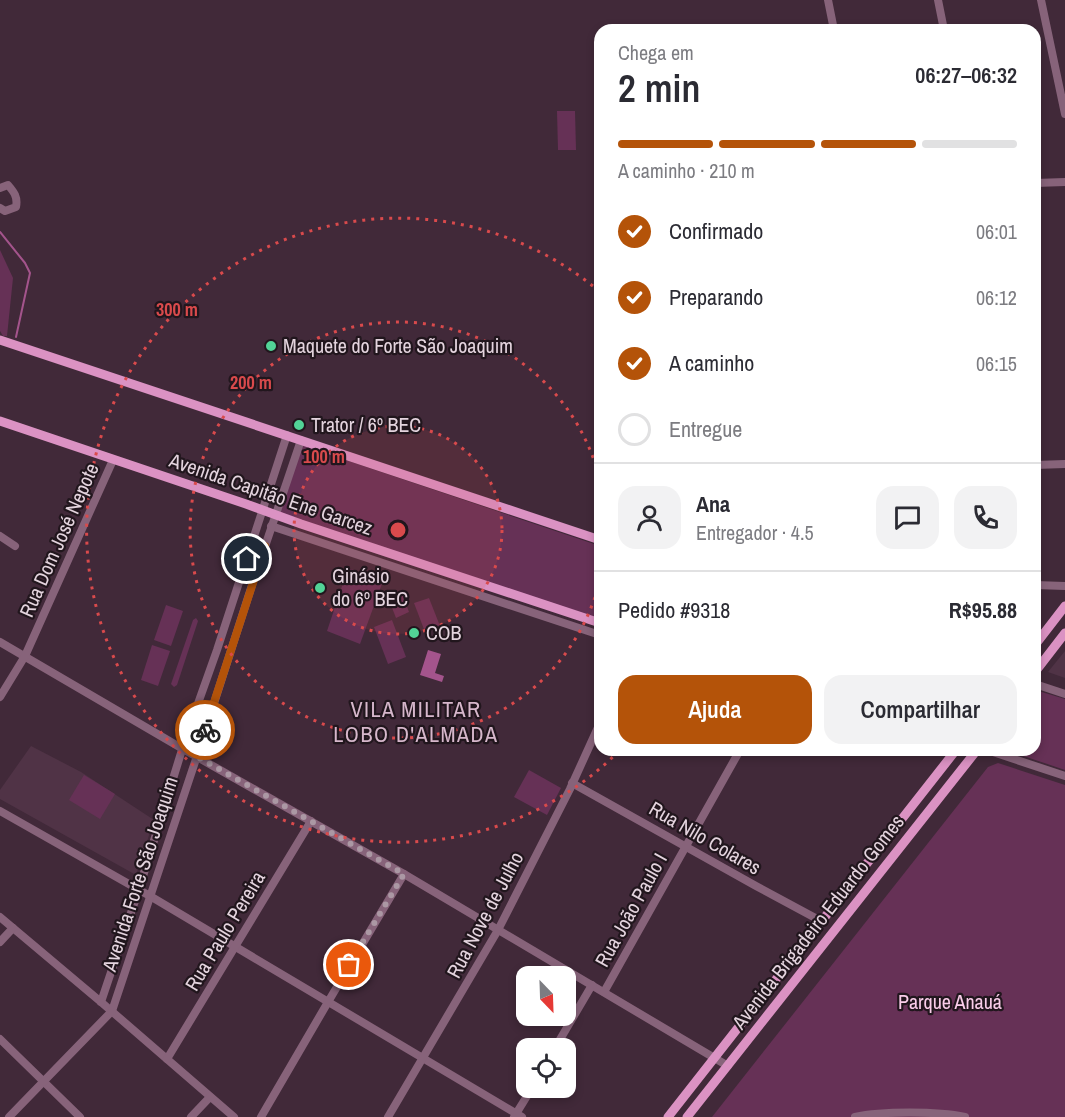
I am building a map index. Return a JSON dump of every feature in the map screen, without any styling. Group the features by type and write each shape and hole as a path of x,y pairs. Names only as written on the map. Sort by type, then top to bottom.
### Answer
{"main road":[{"path":"0,340 594,538"},
{"name":"Avenida Capitão Ene Garcez","path":"0,421 594,621"},
{"path":"1041,637 1065,606"},
{"path":"1041,664 1065,633"},
{"name":"Avenida Brigadeiro Eduardo Gomes","path":"668,1117 951,756"},
{"name":"Avenida Brigadeiro Eduardo Gomes","path":"687,1117 971,756"}],"street":[{"path":"828,0 833,24"},
{"path":"938,0 943,24"},
{"path":"1041,0 1065,114"},
{"path":"1041,183 1065,182"},
{"path":"0,188 8,185 17,200 16,207 5,211 0,208"},
{"name":"Avenida Forte São Joaquim","path":"101,1002 287,435"},
{"name":"Avenida Forte São Joaquim","path":"112,1011 301,440"},
{"name":"Rua Dom José Nepote","path":"0,697 25,656 113,460"},
{"path":"1041,465 1065,464"},
{"name":"Avenida Capitão Ene Garcez","path":"271,526 594,633"},
{"path":"0,536 15,546"},
{"path":"252,542 265,546"},
{"path":"1041,585 1065,586"},
{"path":"0,642 404,874 728,1065"},
{"path":"217,650 229,654"},
{"path":"1041,686 1065,694"},
{"name":"Rua Nove de Julho","path":"388,1117 498,930 573,783 594,736"},
{"name":"Rua João Paulo I","path":"604,992 737,756"},
{"path":"1005,756 1065,776"},
{"name":"Rua Nilo Colares","path":"573,783 821,921"},
{"path":"0,812 139,889 518,1116 527,1098"},
{"name":"Rua Paulo Pereira","path":"167,1059 311,821"},
{"path":"261,1117 404,874"},
{"path":"0,917 234,1117"},
{"path":"0,942 13,928"},
{"path":"561,1038 592,985"},
{"path":"9,1117 112,1011"},
{"path":"0,1039 80,1117"},
{"path":"192,1117 210,1097"},
{"path":"855,1117 884,1113 921,1113 965,1117"}],"shaded area":[{"path":"428,650 441,654 435,673 444,676 442,682 420,675"},
{"path":"1065,651 1065,678 1048,672 1052,667"},
{"path":"31,746 81,772 154,820 136,875 0,799 0,790"}],"green space":[{"path":"557,111 575,111 576,150 558,150"},
{"path":"0,250 13,278 7,336 3,336 0,331"},
{"path":"301,440 322,447 328,454 594,544 594,618 275,515"},
{"path":"348,568 383,581 360,644 327,631"},
{"path":"401,590 409,612 396,618 387,595"},
{"path":"429,598 440,626 425,632 414,603"},
{"path":"166,605 183,611 171,646 154,640"},
{"path":"196,618 198,621 177,685 174,687 171,684 193,620"},
{"path":"392,620 406,657 388,664 374,627"},
{"path":"152,645 170,651 158,686 141,680"},
{"path":"1041,692 1065,699 1065,770 1024,756 1041,756"},
{"name":"Parque Anauá","path":"998,763 1065,785 1065,1117 712,1117 988,767"},
{"path":"529,770 561,788 547,815 514,797"},
{"path":"84,775 115,794 100,819 69,800"}],"waterway":[{"path":"0,232 25,263 30,273 16,337"}],"way so far":[{"path":"205,730 196,756 404,874 349,965"}],"place":[{"name":"Maquete do Forte São Joaquim","path":"271,346"},
{"name":"Trator / 6º BEC","path":"299,425"},
{"name":"Ginásio do 6º BEC","path":"320,588"},
{"name":"COB","path":"414,633"}],"district":[{"name":"VILA MILITAR LOBO D'ALMADA","path":"416,722"}],"route":[{"path":"205,730 265,546 252,542 247,559"}]}
